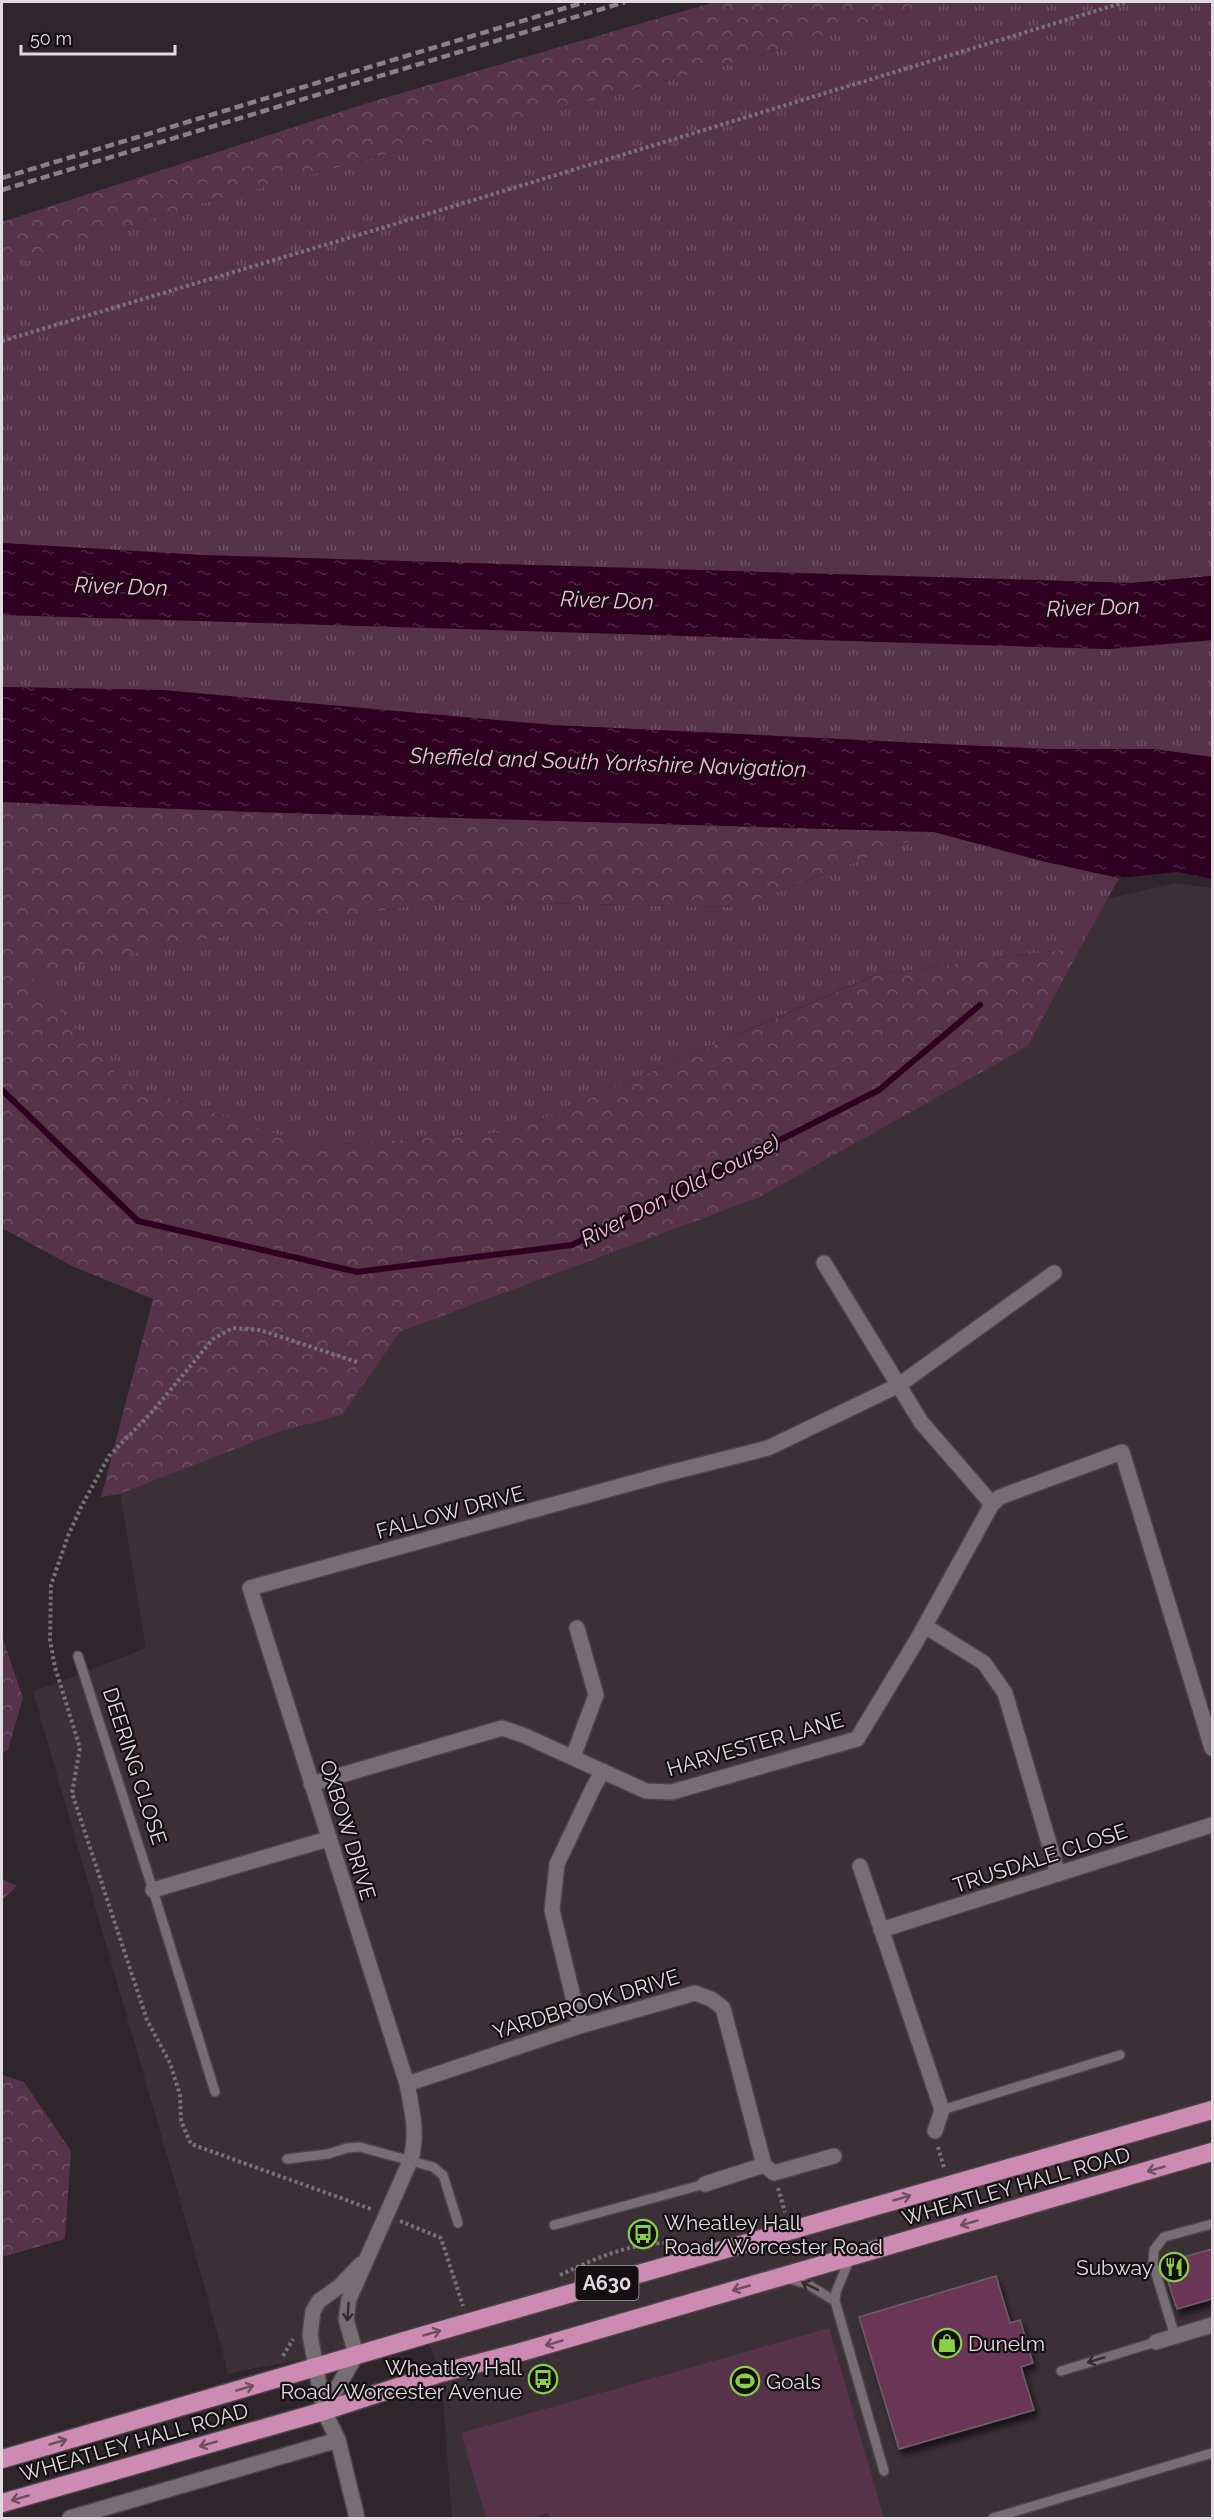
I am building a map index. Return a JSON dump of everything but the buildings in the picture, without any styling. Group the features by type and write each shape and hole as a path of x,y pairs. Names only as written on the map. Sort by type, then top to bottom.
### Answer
{"highway":[{"name":"WHEATLEY HALL ROAD","path":"2,2459 356,2355 1212,2110"},
{"name":"WHEATLEY HALL ROAD","path":"2,2503 324,2411 441,2373 1212,2152"}],"street":[{"path":"825,1263 921,1422 992,1504 1000,1497 1122,1452 1212,1748"},
{"name":"FALLOW DRIVE","path":"250,1588 661,1475 768,1448 899,1385 1054,1273"},
{"name":"HARVESTER LANE","path":"311,1784 502,1728 573,1757 646,1791 672,1792 857,1739 925,1626 992,1504"},
{"name":"OXBOW DRIVE","path":"250,1588 407,2084 415,2128 415,2145 411,2159 367,2258 346,2313 356,2355"},
{"path":"925,1626 984,1663 1005,1694 1058,1874"},
{"path":"573,1757 596,1695 577,1628"},
{"path":"580,2026 552,1910 557,1863 603,1771"},
{"name":"TRUSDALE CLOSE","path":"880,1930 1212,1825"},
{"path":"153,1890 328,1839"},
{"path":"860,1866 942,2110 935,2131"},
{"name":"YARDBROOK DRIVE","path":"407,2084 580,2026 695,1992 711,1999 723,2008 769,2169"},
{"path":"705,2184 834,2156"},
{"path":"357,2518 338,2440 324,2411 310,2335 313,2311 319,2301 340,2286 367,2258"},
{"path":"1156,2342 1212,2325"},
{"path":"324,2411 356,2355"},
{"path":"70,2518 338,2440"}],"lane":[{"name":"DEERING CLOSE","path":"78,1656 215,2092"},
{"path":"942,2110 1120,2055"},
{"path":"287,2159 360,2147 411,2159 433,2167 443,2175 458,2223"},
{"path":"554,2225 705,2184"},
{"path":"1176,2336 1153,2264 1154,2250 1164,2237 1212,2224"},
{"path":"850,2257 836,2292 835,2301 884,2471"},
{"path":"782,2277 807,2284 835,2301"},
{"path":"1061,2370 1156,2342"},
{"path":"993,2518 1212,2453"}],"path":[{"path":"2,341 1125,2"},
{"path":"357,1362 260,1330 233,1328 213,1339 152,1412 109,1456 81,1507 51,1585 51,1640 55,1667 80,1748 72,1793 147,2020 170,2063 180,2096 181,2121 191,2144 374,2210"},
{"path":"935,2131 945,2176"},
{"path":"769,2169 787,2220"},
{"path":"395,2218 441,2238 463,2307"}],"shaded area":[{"path":"1176,883 1212,888 1212,2518 452,2518 441,2373 425,2335 227,2374 184,2214 33,1692 146,1648 120,1494 282,1431 342,1415 400,1332 760,1197 1028,1046 1107,899"}],"green space":[{"path":"715,2 939,2 726,65 195,205 2,268 2,222 374,101"},
{"path":"939,2 1212,2 1212,576 1131,583 201,555 2,543 2,268 195,205 726,65"},
{"path":"2,614 1109,649 1212,640 1212,757 1153,749 1045,749 552,725 162,690 2,687"},
{"path":"2,802 256,812 934,832 736,907 440,901 187,942 29,975 124,1083 312,1146 512,1132 876,975 1081,947 1028,1046 760,1197 400,1332 342,1415 282,1431 120,1494 101,1497 153,1299 74,1267 2,1228"},
{"path":"934,832 1042,861 1119,878 1081,947 875,975 512,1132 312,1146 124,1083 28,975 187,942 440,901 736,907"},
{"path":"2,1636 23,1698 8,1750 2,1753"},
{"path":"2,1879 17,1886 2,1900"},
{"path":"2,2075 24,2082 71,2151 65,2239 2,2257"},
{"name":"Goals","path":"829,2328 884,2518 550,2518 548,2513 528,2518 486,2518 461,2433"}],"water":[{"name":"River Don","path":"2,543 201,555 1131,583 1212,576 1212,640 1109,649 2,615"},
{"name":"Sheffield and South Yorkshire Navigation","path":"2,687 162,690 552,725 1045,749 1153,749 1212,757 1212,879 1177,872 1119,878 1042,861 934,832 256,812 2,802"}],"waterway":[{"name":"River Don (Old Course)","path":"2,1090 138,1221 357,1272 572,1245 879,1090 980,1005"}],"railway":[{"path":"2,178 585,2"},
{"path":"2,190 625,2"}],"place":[{"name":"Wheatley Hall Road/Worcester Road","path":"643,2234"},
{"name":"Subway","path":"1174,2267"},
{"name":"Dunelm","path":"947,2343"},
{"name":"Wheatley Hall Road/Worcester Avenue","path":"543,2379"},
{"name":"Goals","path":"745,2381"}]}
